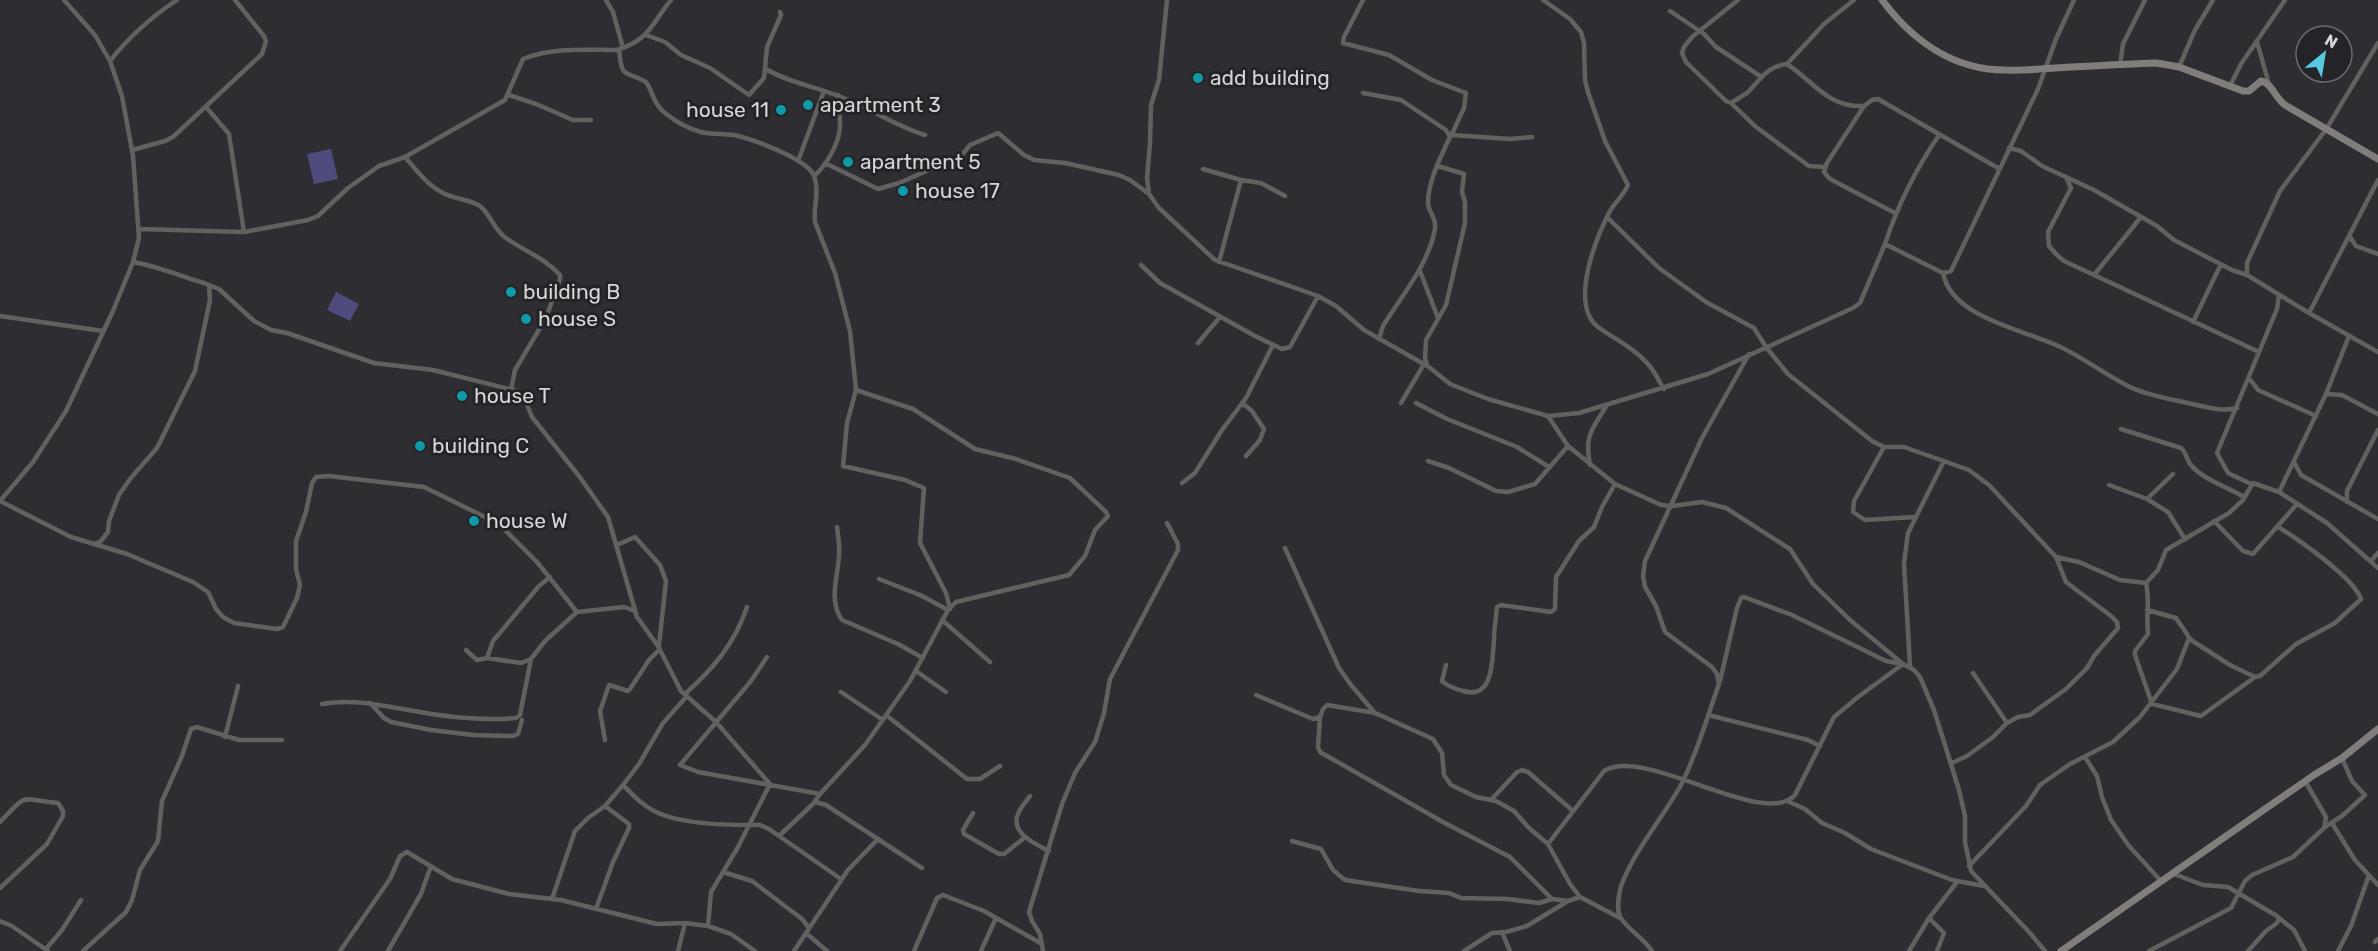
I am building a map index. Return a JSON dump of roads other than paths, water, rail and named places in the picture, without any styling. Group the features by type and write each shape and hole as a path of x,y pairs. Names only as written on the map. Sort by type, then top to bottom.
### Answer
{"street":[{"path":"64,0 95,35 110,61 122,96 132,150 139,229 133,262 66,411 33,462 0,501 71,537 127,554 202,587 208,592 216,609 223,617 234,623 277,629 284,627 300,585 296,569 296,541 306,512 312,483 316,477 329,476 407,483 429,488 499,525 550,577 577,612"},
{"path":"110,61 162,10 177,0"},
{"path":"132,150 173,137 266,48 264,36 235,0"},
{"path":"606,0 613,12 621,49 621,67 625,74 646,82 658,106 673,118 700,132 731,134 768,147 805,164 814,176 817,196 815,222 844,301 850,331 856,390 847,423 843,465 905,480 924,488 920,543 946,593 949,609"},
{"path":"139,229 244,232 318,216 348,188 379,166 405,157 505,100 520,61 537,53 621,49 646,35 671,0"},
{"path":"1149,194 1147,178 1150,105 1159,80 1167,0"},
{"path":"1363,0 1343,43 1389,55 1432,80 1466,93 1464,108 1438,166 1428,202 1435,228 1420,271 1395,306 1379,339"},
{"path":"1543,0 1570,19 1581,32 1588,92 1605,141 1616,166 1628,185 1607,217 1585,282 1586,309 1593,323 1645,360 1664,389"},
{"path":"1738,0 1711,24 1699,30 1684,47 1684,59 1756,127 1809,166 1825,167"},
{"path":"1731,103 1746,93 1760,76 1779,65 1787,64 1829,20 1854,0"},
{"path":"1882,0 1907,30 1938,52 1960,62 1997,70 2157,63 2179,67 2249,91 2261,81 2269,84"},
{"path":"1885,244 1943,273 1953,269 2046,69 2056,39 2074,0"},
{"path":"2120,65 2123,44 2145,0"},
{"path":"2179,67 2195,30 2213,0"},
{"path":"2230,86 2241,64 2285,0"},
{"path":"1670,11 1699,30 1716,47 1760,76"},
{"path":"646,35 665,42 681,54 710,68 749,95 764,78 767,47 780,12"},
{"path":"2257,42 2269,84 2278,100 2378,159"},
{"path":"2247,275 2247,263 2280,191 2327,128 2378,44"},
{"path":"1787,64 1821,93 1850,106 1864,106"},
{"path":"766,69 786,79 838,95 896,125 925,135"},
{"path":"798,161 824,91"},
{"path":"1363,93 1401,100 1446,130 1451,136 1502,139 1532,137"},
{"path":"509,94 573,120 591,120"},
{"path":"814,176 825,163 834,146 840,126 838,95"},
{"path":"1895,213 1830,179 1824,172 1864,106 1872,100 1878,99 1998,168"},
{"path":"206,106 229,134 244,232"},
{"path":"825,163 878,189 899,183 961,156 970,145 998,133 1024,155 1034,160 1065,163 1119,175 1149,194 1168,217 1208,255 1219,262 1318,296 1336,306 1364,330 1426,366 1450,384 1488,399 1548,416 1579,413 1664,389 1716,371 1857,306 1885,244 1895,213 1922,161 1939,135"},
{"path":"2009,148 2021,151 2042,166 2141,217 2174,240 2247,275 2378,352"},
{"path":"405,157 422,178 445,194 480,206 496,230 560,274 546,318 515,370 511,390"},
{"path":"1401,403 1426,366 1426,340 1446,305 1465,223 1465,202 1462,197 1464,174 1438,166"},
{"path":"1203,169 1261,183 1286,196"},
{"path":"2066,177 2071,188 2048,232 2049,246 2064,261 2259,352"},
{"path":"1219,262 1241,180"},
{"path":"2309,313 2378,180"},
{"path":"1607,217 1659,268 1706,302 1754,328 1788,374 1872,441 1884,447 1904,447 1969,470 1989,485 2056,557 2066,582 2117,622 2118,627 2094,656 2088,668 2066,690 2030,715 2014,718 1967,756 1952,763"},
{"path":"2094,276 2141,217"},
{"path":"2350,237 2356,246"},
{"path":"2344,248 2356,246 2378,254"},
{"path":"133,262 154,266 168,273 219,289 254,321 271,330 294,335 385,366 433,370 517,391 524,397 532,417 596,498 608,517 635,611 659,647 676,683 716,722 770,784"},
{"path":"1141,264 1160,283 1285,350 1290,347 1318,296"},
{"path":"2193,322 2221,264"},
{"path":"1420,271 1439,320"},
{"path":"1943,273 1946,286 1952,295 1976,313 2056,345 2130,387 2152,395 2216,409 2237,408"},
{"path":"94,544 105,538 119,495 157,448 191,379 198,362 210,300 209,285"},
{"path":"2279,295 2277,309 2217,453 2228,473 2251,484 2262,485 2280,492 2327,523 2378,568"},
{"path":"2,316 103,331"},
{"path":"1198,343 1220,317"},
{"path":"2280,492 2326,394 2349,336"},
{"path":"1182,483 1193,476 1200,467 1258,378 1273,345"},
{"path":"1719,684 1717,674 1712,667 1665,632 1656,606 1645,588 1643,576 1646,561 1702,438 1749,354"},
{"path":"2249,378 2255,387 2316,416"},
{"path":"2244,392 2255,387"},
{"path":"780,835 815,802 865,745 916,671 942,620 956,602 1069,575 1085,556 1095,530 1108,514 1070,478 1016,459 975,449 913,409 856,390"},
{"path":"2326,394 2342,395 2378,414"},
{"path":"1242,403 1257,417 1264,429 1260,440 1246,456"},
{"path":"1416,403 1447,419 1517,447 1549,467"},
{"path":"1590,465 1586,448 1587,436 1607,405"},
{"path":"1548,416 1568,446 1616,484 1650,501 1672,506 1702,502 1726,508 1780,542 1790,549 1813,584 1850,620 1903,664"},
{"path":"2121,429 2181,447 2190,464 2198,471 2244,497"},
{"path":"2348,502 2347,491 2378,430"},
{"path":"1428,461 1449,468 1469,480 1500,492 1531,486 1568,446"},
{"path":"1884,447 1852,504 1853,512 1865,520 1915,517"},
{"path":"1910,666 1904,563 1908,533 1944,461"},
{"path":"2294,462 2301,475"},
{"path":"2147,499 2173,474"},
{"path":"2288,474 2301,475 2378,519"},
{"path":"1446,665 1442,681 1446,684 1470,693 1478,693 1482,689 1493,669 1497,607 1501,605 1551,612 1555,609 1556,577 1579,541 1595,526 1602,507 1616,484"},
{"path":"2146,583 2157,570 2166,550 2229,513 2244,497 2251,484"},
{"path":"2109,485 2147,499 2168,512 2185,539"},
{"path":"2214,521 2240,548 2253,554 2297,504"},
{"path":"1043,951 1029,912 1066,792 1096,737 1110,679 1178,550 1178,544 1167,523"},
{"path":"837,527 839,554 833,602 838,614 842,620 898,644 922,658"},
{"path":"2152,704 2201,716 2255,677 2260,676 2296,644 2335,622 2361,599 2356,590 2320,556 2278,527"},
{"path":"605,740 600,711 609,685 628,691 659,647 666,581 664,573 635,537 617,545"},
{"path":"1285,548 1340,668 1350,685 1375,713"},
{"path":"2371,561 2378,554"},
{"path":"2056,557 2079,562 2120,580 2146,583"},
{"path":"487,658 493,641 539,586 550,577"},
{"path":"879,579 949,609"},
{"path":"2146,583 2148,634 2135,653 2152,704"},
{"path":"1620,918 1618,906 1623,884 1683,781 1698,748 1725,663 1737,608 1744,597 1792,615 1886,661 1910,666 1920,677 1952,763 1965,816 1965,842 1969,866 1984,886 2031,933 2044,951"},
{"path":"322,704 341,701 370,703 438,715 516,718 520,715 531,659 545,641 577,612 624,607 635,611"},
{"path":"552,899 574,831 605,806 623,785 639,764 663,723 686,695 713,668 737,631 747,607"},
{"path":"2147,610 2176,618 2189,638 2230,665 2255,677"},
{"path":"942,620 990,662"},
{"path":"1969,866 2026,806 2040,784 2085,756 2113,742 2152,704 2179,666 2189,638"},
{"path":"466,650 477,660 487,658 521,663 531,659"},
{"path":"767,657 751,681 680,765 699,772 820,794"},
{"path":"1712,667 1725,663"},
{"path":"1786,801 1795,795 1829,725 1837,714 1903,664"},
{"path":"916,671 946,692"},
{"path":"1973,673 2007,723"},
{"path":"225,737 238,686"},
{"path":"841,692 885,718 967,779 980,779 1000,766"},
{"path":"1256,695 1313,719 1320,717"},
{"path":"370,703 386,720 431,730 473,735 513,736 518,734 522,720"},
{"path":"1552,899 1510,857 1342,767 1320,752 1318,747 1320,717 1323,709 1328,705 1375,713 1433,739 1442,753 1447,781 1457,789 1491,800 1514,811 1548,844 1570,884 1580,897 1620,918 1647,943 1652,951"},
{"path":"1708,715 1808,740 1820,746"},
{"path":"83,951 126,912 132,900 140,870 158,841 162,801 191,729 197,727 240,740 282,740"},
{"path":"2061,951 2305,781 2342,758 2378,729"},
{"path":"2085,756 2097,776 2110,818 2129,846 2161,881"},
{"path":"2149,951 2228,910 2241,894 2244,884 2252,874 2293,857 2365,795 2352,781 2342,758"},
{"path":"1548,844 1604,771 1609,768 1645,767 1755,803 1786,801 1805,809 1822,823 1845,833 1871,849 1957,882 1984,886"},
{"path":"1491,800 1517,771 1522,770 1528,772 1573,811"},
{"path":"2305,781 2323,809 2326,819 2324,828"},
{"path":"708,926 710,895 770,784"},
{"path":"623,785 638,800 658,813 689,820 760,825 780,835 804,855 841,879"},
{"path":"1030,796 1016,818 1024,838 1049,851"},
{"path":"0,822 14,805 28,798 58,803 63,811 63,816 47,844 0,888"},
{"path":"815,802 826,805 922,868"},
{"path":"597,909 612,862 629,828 629,824 624,819 605,806"},
{"path":"973,813 963,830 964,834 999,854 1004,854 1024,838"},
{"path":"2332,823 2355,860 2378,885"},
{"path":"794,951 841,879 853,863 877,840"},
{"path":"1292,841 1320,849 1333,870 1350,881 1449,892 1461,898 1507,899 1539,903 1552,899 1568,901"},
{"path":"340,951 386,885 402,854 407,852 452,879 509,894 552,899 657,924 685,923 708,926 731,934 755,951"},
{"path":"388,951 421,894 431,866"},
{"path":"723,872 752,880 802,919 809,928"},
{"path":"2174,874 2203,885 2228,886 2294,930 2306,951"},
{"path":"2338,951 2351,926 2369,875"},
{"path":"1909,951 1929,918 1957,882"},
{"path":"914,951 936,898 940,896 968,903 1042,944"},
{"path":"1464,951 1492,933 1502,933 1527,926 1568,901 1580,897"},
{"path":"0,921 12,926 47,950 63,930 81,900"},
{"path":"982,951 996,918"},
{"path":"1929,918 1944,933 1937,951"},
{"path":"2248,951 2266,931 2277,923 2278,918"},
{"path":"678,951 685,923"},
{"path":"807,933 827,951"},
{"path":"1502,933 1510,951"}],"place":[{"name":"add building","path":"1198,78"},
{"name":"apartment 3","path":"808,105"},
{"name":"house 11","path":"781,110"},
{"name":"apartment 5","path":"848,162"},
{"name":"house 17","path":"903,191"},
{"name":"building B","path":"511,292"},
{"name":"house S","path":"526,319"},
{"name":"house T","path":"462,396"},
{"name":"building C","path":"420,446"},
{"name":"house W","path":"474,521"}]}
